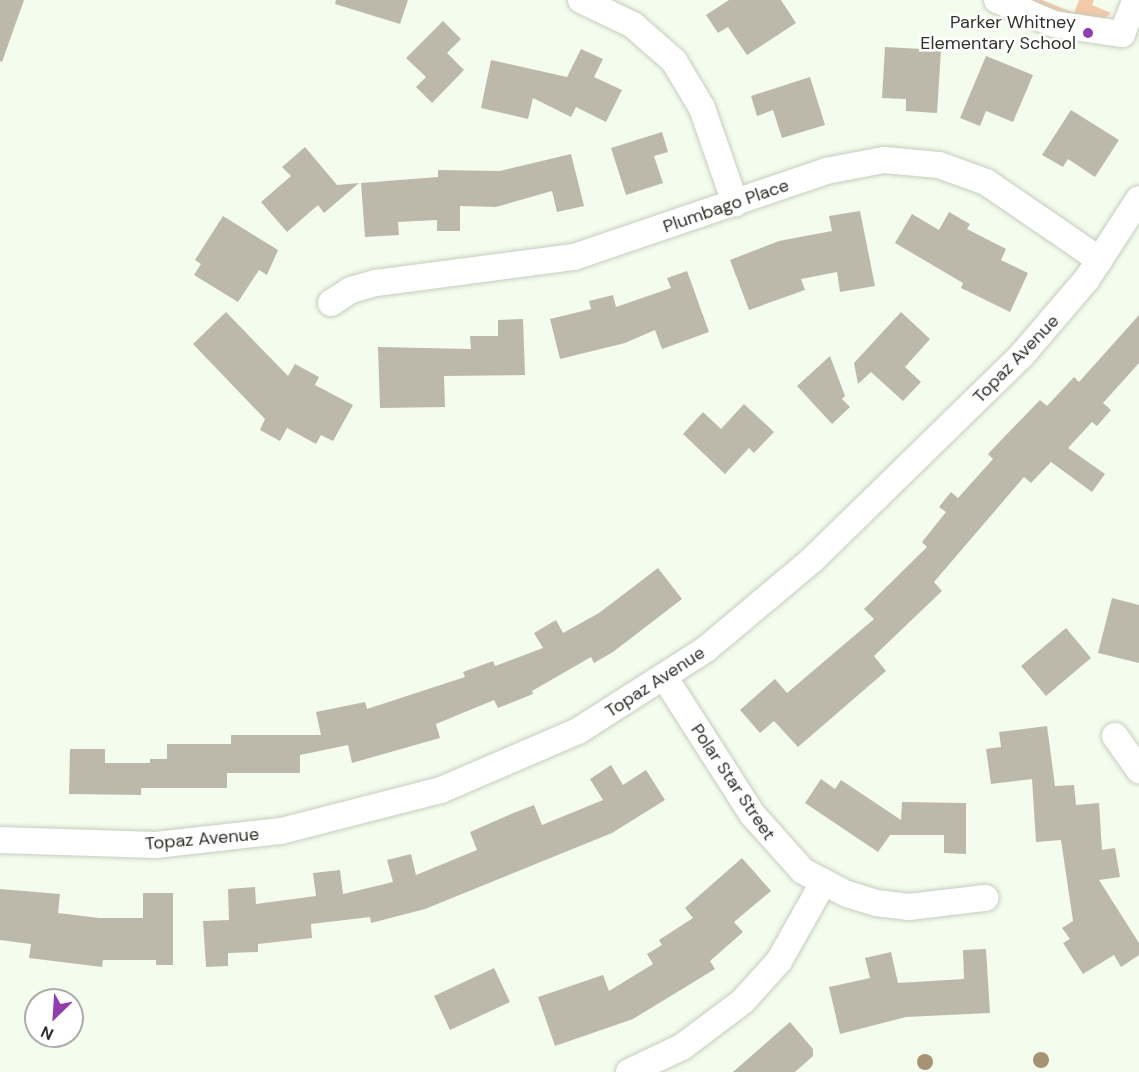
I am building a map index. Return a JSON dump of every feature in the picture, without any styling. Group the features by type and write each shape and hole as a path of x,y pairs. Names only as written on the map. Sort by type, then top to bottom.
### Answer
{"street":[{"path":"581,0 633,25 674,61 702,108 735,203"},
{"path":"997,0 1054,24 1122,34 1136,0"},
{"name":"Plumbago Place","path":"331,303 351,290 376,283 574,257 857,163 921,162 986,182 1100,260"},
{"name":"Topaz Avenue","path":"0,840 167,845 281,831 366,813 441,790 527,756 665,678 742,622 812,560 1022,356 1100,260 1139,199"},
{"name":"Polar Star Street","path":"665,678 768,836 803,871 823,883 876,903 909,907 985,898"},
{"path":"1115,736 1139,770"},
{"path":"628,1072 682,1047 743,1001 779,960 823,883"}],"shaded area":[{"path":"1028,0 1042,0 1074,13 1079,0 1094,0 1092,5 1111,13 1102,21 1082,23"}],"building":[{"path":"0,0 24,0 2,62 0,61"},
{"path":"336,0 408,0 400,24 335,4"},
{"path":"729,0 781,0 796,23 747,55 728,27 718,33 706,15"},
{"path":"443,21 461,39 447,53 464,70 432,103 416,87 426,77 406,58"},
{"path":"885,47 941,50 937,113 906,111 906,99 882,98"},
{"path":"581,49 603,59 594,77 622,90 606,122 576,107 571,117 533,98 528,119 481,108 491,60 567,77"},
{"path":"986,56 1033,75 1013,122 986,111 980,126 960,118"},
{"path":"810,77 825,125 782,138 773,110 757,116 751,96"},
{"path":"1071,110 1119,140 1095,177 1068,159 1063,167 1042,155"},
{"path":"662,132 668,152 654,156 663,183 626,195 611,148"},
{"path":"305,147 337,185 359,183 324,213 318,205 287,232 261,202 291,176 282,167"},
{"path":"571,154 584,206 557,212 552,191 496,207 460,206 460,231 437,231 437,220 398,222 399,235 365,237 361,183 438,177 438,170 500,171"},
{"path":"860,211 875,286 840,292 837,272 801,279 805,290 749,310 730,260 779,241 832,231 829,216"},
{"path":"949,212 970,224 967,229 1006,249 1001,260 1028,273 1010,312 961,288 963,283 895,243 912,214 939,230"},
{"path":"223,216 278,250 267,275 259,270 238,302 194,275 201,264 195,260"},
{"path":"687,271 709,332 662,349 655,330 625,343 560,359 550,319 591,309 589,301 613,295 616,307 671,288 667,278"},
{"path":"226,312 288,376 295,364 319,377 315,385 353,405 333,441 321,435 316,444 287,428 280,441 260,430 265,419 193,344"},
{"path":"901,312 930,339 905,367 921,382 903,401 871,372 858,384 854,363"},
{"path":"1139,315 1139,363 1103,403 1111,410 1097,426 1092,422 1068,448 1105,474 1092,492 1051,462 1031,483 1024,477 934,582 942,591 874,656 886,671 798,747 774,721 760,733 740,710 775,679 787,693 874,619 864,609 927,547 922,542 946,512 939,507 951,492 958,498 993,459 988,454 1040,400 1047,406 1074,377 1079,382"},
{"path":"523,319 525,375 444,376 445,407 380,408 378,347 471,349 470,336 498,336 498,320"},
{"path":"830,356 845,396 842,399 850,407 832,424 797,386"},
{"path":"744,404 774,432 754,453 749,448 725,474 683,434 703,412 721,429"},
{"path":"658,568 682,599 613,652 594,663 591,657 532,691 533,694 498,708 494,700 436,724 440,738 352,763 348,745 300,755 300,773 227,773 227,788 141,788 141,795 69,794 70,749 105,749 105,763 150,763 150,759 167,759 167,744 231,744 231,735 321,735 316,712 365,702 367,709 465,677 463,672 493,661 495,666 543,648 534,633 556,620 563,633 599,613"},
{"path":"1112,598 1139,605 1139,663 1098,653"},
{"path":"1066,628 1091,658 1046,696 1021,666"},
{"path":"1047,726 1055,786 1074,785 1076,805 1099,803 1102,850 1115,848 1120,877 1099,880 1139,943 1139,955 1121,967 1114,955 1083,974 1063,943 1070,939 1062,928 1073,921 1061,840 1036,842 1032,779 991,784 986,749 1001,747 999,732"},
{"path":"611,765 623,785 646,770 665,800 612,833 425,909 371,923 370,917 311,924 312,938 258,944 258,952 228,953 228,966 206,967 203,921 229,920 228,889 255,887 256,904 316,896 313,873 340,870 343,894 393,882 387,860 411,854 416,875 477,850 470,832 511,814 534,805 542,825 603,800 590,779"},
{"path":"821,779 835,789 841,780 901,820 902,802 966,803 966,854 944,853 944,835 890,835 878,852 805,803"},
{"path":"742,858 771,891 734,922 743,932 710,961 715,969 633,1019 555,1046 538,997 603,975 609,991 653,964 647,954 662,945 659,940 693,918 685,908"},
{"path":"0,889 60,894 58,913 99,918 143,918 143,893 173,893 173,965 156,965 156,960 103,960 102,967 29,958 31,944 0,940"},
{"path":"986,949 990,1013 906,1017 840,1034 829,987 870,978 865,958 891,952 898,983 964,979 963,950"},
{"path":"494,968 510,1002 450,1030 434,996"},
{"path":"790,1022 813,1049 813,1056 795,1072 733,1072"}],"place":[{"name":"Parker Whitney Elementary School","path":"1088,33"}]}
